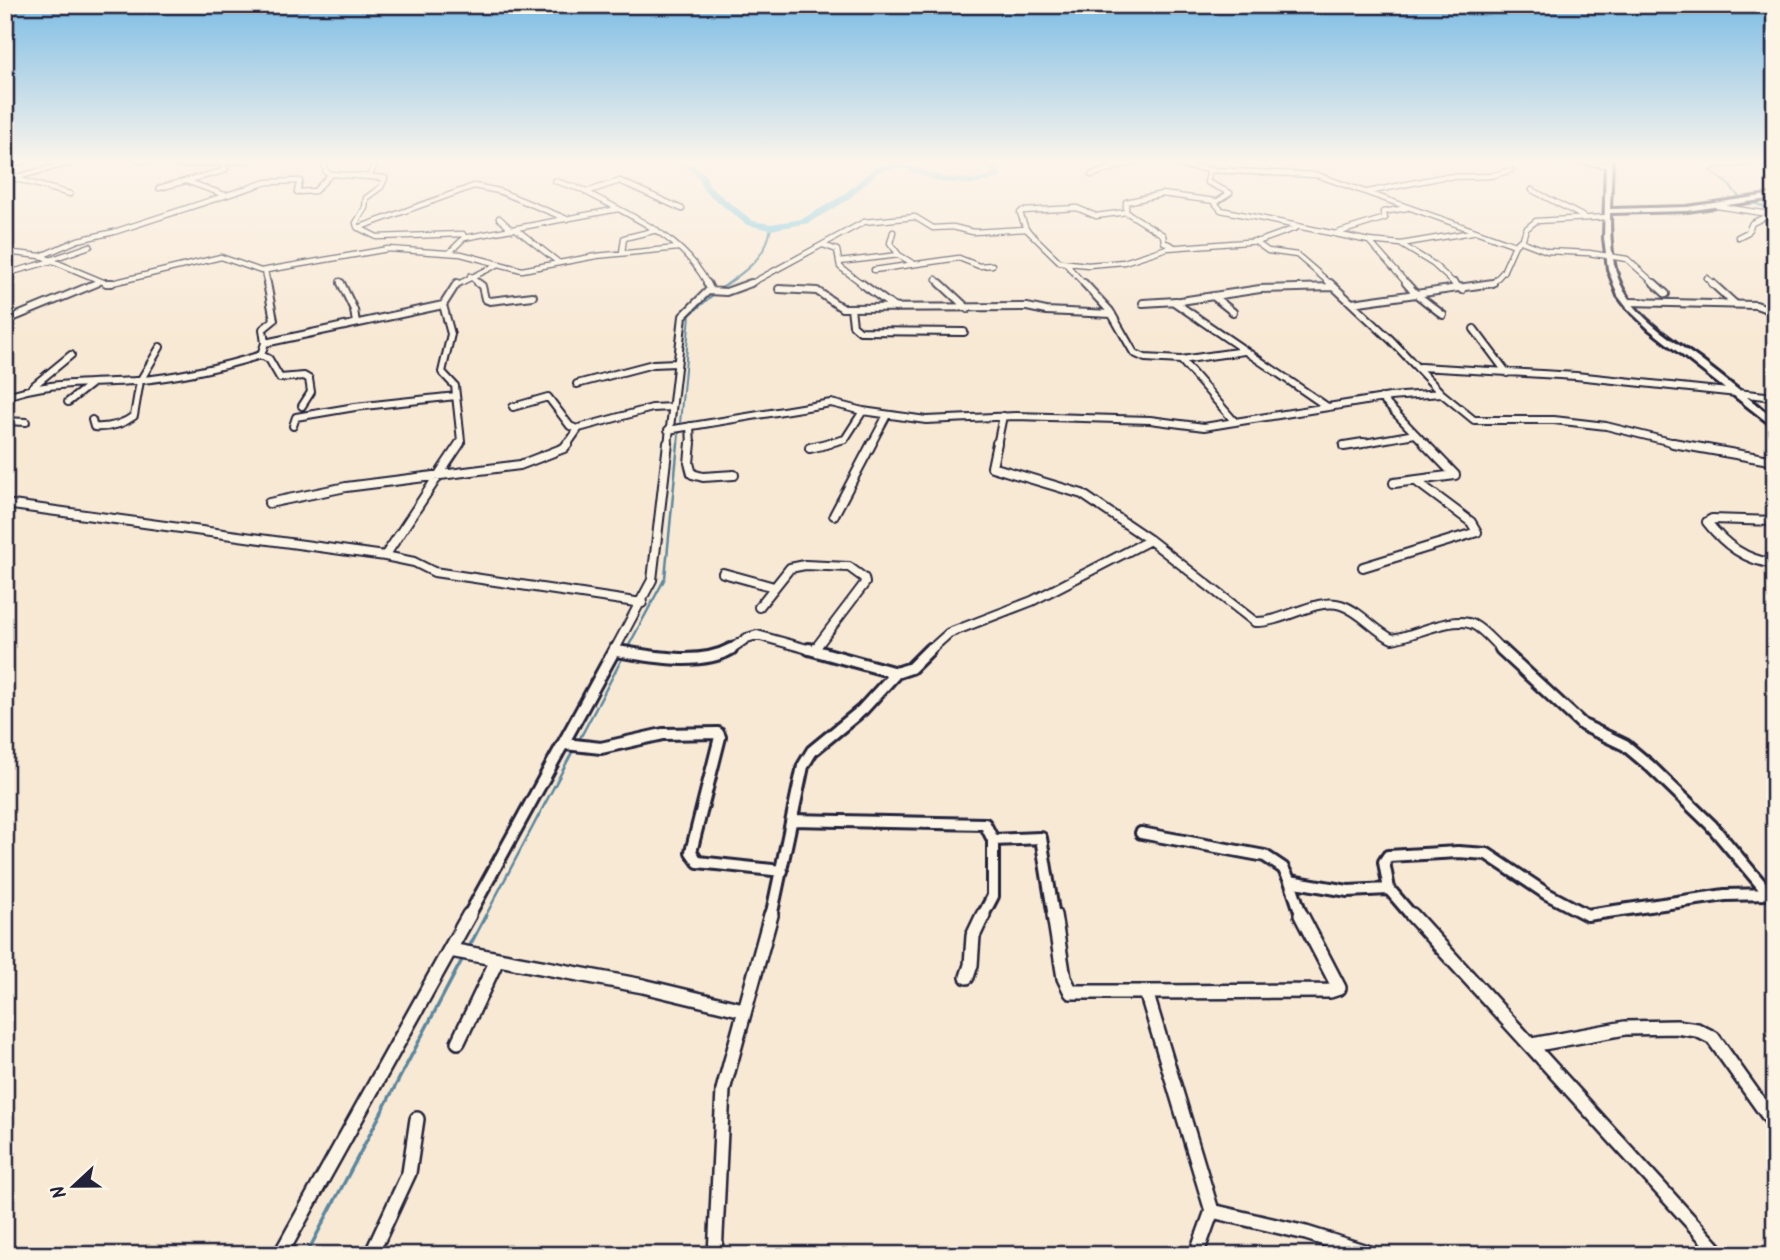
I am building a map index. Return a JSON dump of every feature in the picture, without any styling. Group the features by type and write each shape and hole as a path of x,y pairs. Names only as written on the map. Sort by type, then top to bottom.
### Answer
{"street":[{"path":"41,256 83,238 114,232 154,219"},
{"path":"359,219 356,223 358,228 377,237 463,234 464,238"},
{"path":"358,228 383,219"},
{"path":"500,219 558,262"},
{"path":"449,253 464,238 567,219"},
{"path":"636,219 668,236 698,265 711,292"},
{"path":"279,1255 450,950 569,745 642,603 655,569 683,316 711,292 721,293 750,284 864,222 895,219"},
{"path":"916,219 936,228 953,227 971,232 1026,229"},
{"path":"1022,219 1026,229 1060,262 1066,264 1117,263 1174,247 1254,242 1296,228"},
{"path":"1137,219 1163,235 1164,242 1174,247"},
{"path":"1257,219 1369,241 1401,244 1472,232"},
{"path":"1335,234 1382,219"},
{"path":"1437,219 1472,232 1547,251 1611,256 1631,261 1666,294"},
{"path":"1352,303 1462,290 1495,282 1526,229 1536,221 1557,219"},
{"path":"1608,219 1611,256 1617,284 1628,302 1645,320 1775,425"},
{"path":"1738,237 1748,232 1752,223 1762,219"},
{"path":"622,253 624,238 657,230"},
{"path":"893,232 890,243 899,255 914,264"},
{"path":"377,237 382,249"},
{"path":"1369,241 1416,294 1443,315"},
{"path":"1254,242 1267,252 1300,256 1366,313 1420,367 1441,393 1468,416 1480,421 1545,419 1606,426 1651,439 1775,461"},
{"path":"1401,244 1433,264 1462,290"},
{"path":"823,245 836,250 840,267 848,275 895,308"},
{"path":"5,274 90,246"},
{"path":"5,252 41,256 99,282 115,283 214,257 265,271 382,249 449,253 522,270 558,262 678,248"},
{"path":"839,262 899,255"},
{"path":"874,270 962,258 978,266 992,265"},
{"path":"385,556 461,440 455,386 442,372 451,334 443,305 452,289 470,276 499,264"},
{"path":"1066,264 1112,314 1136,355 1181,360 1244,351"},
{"path":"261,355 265,343 263,329 274,320 265,271"},
{"path":"470,276 482,286 485,299 490,301 533,296"},
{"path":"1707,278 1735,304"},
{"path":"936,279 968,309"},
{"path":"340,281 354,310 356,323"},
{"path":"5,321 99,282"},
{"path":"1143,303 1268,288 1333,287"},
{"path":"779,289 817,291 836,306 851,308 1027,307 1046,311 1112,314"},
{"path":"1213,296 1233,312"},
{"path":"1176,301 1175,305 1326,406"},
{"path":"1628,302 1735,304 1761,306 1775,312"},
{"path":"265,343 443,305"},
{"path":"851,308 853,324 860,331 964,332"},
{"path":"1474,329 1507,373"},
{"path":"92,420 97,428 130,420 135,412 140,380 160,347"},
{"path":"30,388 71,355"},
{"path":"5,397 30,388 140,380 211,369 261,355 269,359 280,378 304,376 309,379 311,392 302,406"},
{"path":"1181,360 1182,366 1236,422"},
{"path":"577,384 653,364 676,363"},
{"path":"1420,367 1581,377 1775,397"},
{"path":"68,402 91,384"},
{"path":"670,430 831,403 863,411 926,420 1003,416 1150,420 1200,427 1381,398 1441,393"},
{"path":"293,426 296,417 355,407 456,396"},
{"path":"513,407 548,397 570,426 577,429 647,409 671,407"},
{"path":"1381,398 1455,475 1394,483"},
{"path":"810,448 845,439 863,411"},
{"path":"834,516 887,415"},
{"path":"1003,416 992,467 1054,487 1076,491 1150,540 1255,622 1275,620 1332,604 1343,606 1392,639 1469,621 1583,725 1625,745 1650,766 1711,825 1772,894"},
{"path":"5,421 26,422"},
{"path":"688,427 694,441 690,453 692,474 703,477 734,475"},
{"path":"269,503 346,487 437,478 520,465 564,448 577,429"},
{"path":"1344,446 1415,435"},
{"path":"1363,568 1477,532 1471,522 1416,481"},
{"path":"5,504 385,556 414,562 434,572 642,603"},
{"path":"1775,521 1712,519 1707,522 1743,557 1775,564"},
{"path":"617,651 710,656 727,652 745,637 757,635 896,673 911,671 927,650 948,633 1018,608 1150,540"},
{"path":"759,607 787,569 800,565 849,567 864,578 865,583 815,649"},
{"path":"723,573 774,587"},
{"path":"715,1255 723,1090 782,871 807,755 862,710 896,673"},
{"path":"569,745 591,749 663,734 718,733 720,737 691,852 692,858 698,862 782,871"},
{"path":"792,820 979,822 989,829 993,840 993,896 973,936 971,965 967,976"},
{"path":"993,840 1041,838 1064,978 1073,993 1330,991 1339,988 1300,913 1283,868 1265,856 1141,833"},
{"path":"1721,1255 1634,1163 1532,1045 1454,964 1389,888 1384,862 1388,856 1468,852 1487,854 1547,894 1587,915 1725,895 1772,894"},
{"path":"1290,881 1337,890 1389,888"},
{"path":"450,950 631,983 743,1010"},
{"path":"458,1042 497,960"},
{"path":"1146,992 1212,1211 1196,1255"},
{"path":"1532,1045 1632,1027 1693,1027 1703,1030 1713,1038 1775,1125"},
{"path":"371,1255 409,1173 417,1119"},
{"path":"1212,1211 1306,1233 1376,1255"}],"waterway":[{"path":"745,219 750,223 771,227 809,219"},
{"path":"720,289 746,270 759,256 769,238 771,227"},
{"path":"678,445 690,315 715,293"},
{"path":"627,649 665,578 678,443"},
{"path":"578,742 624,655"},
{"path":"485,917 575,747"},
{"path":"468,949 486,915"},
{"path":"306,1255 463,958"}]}
